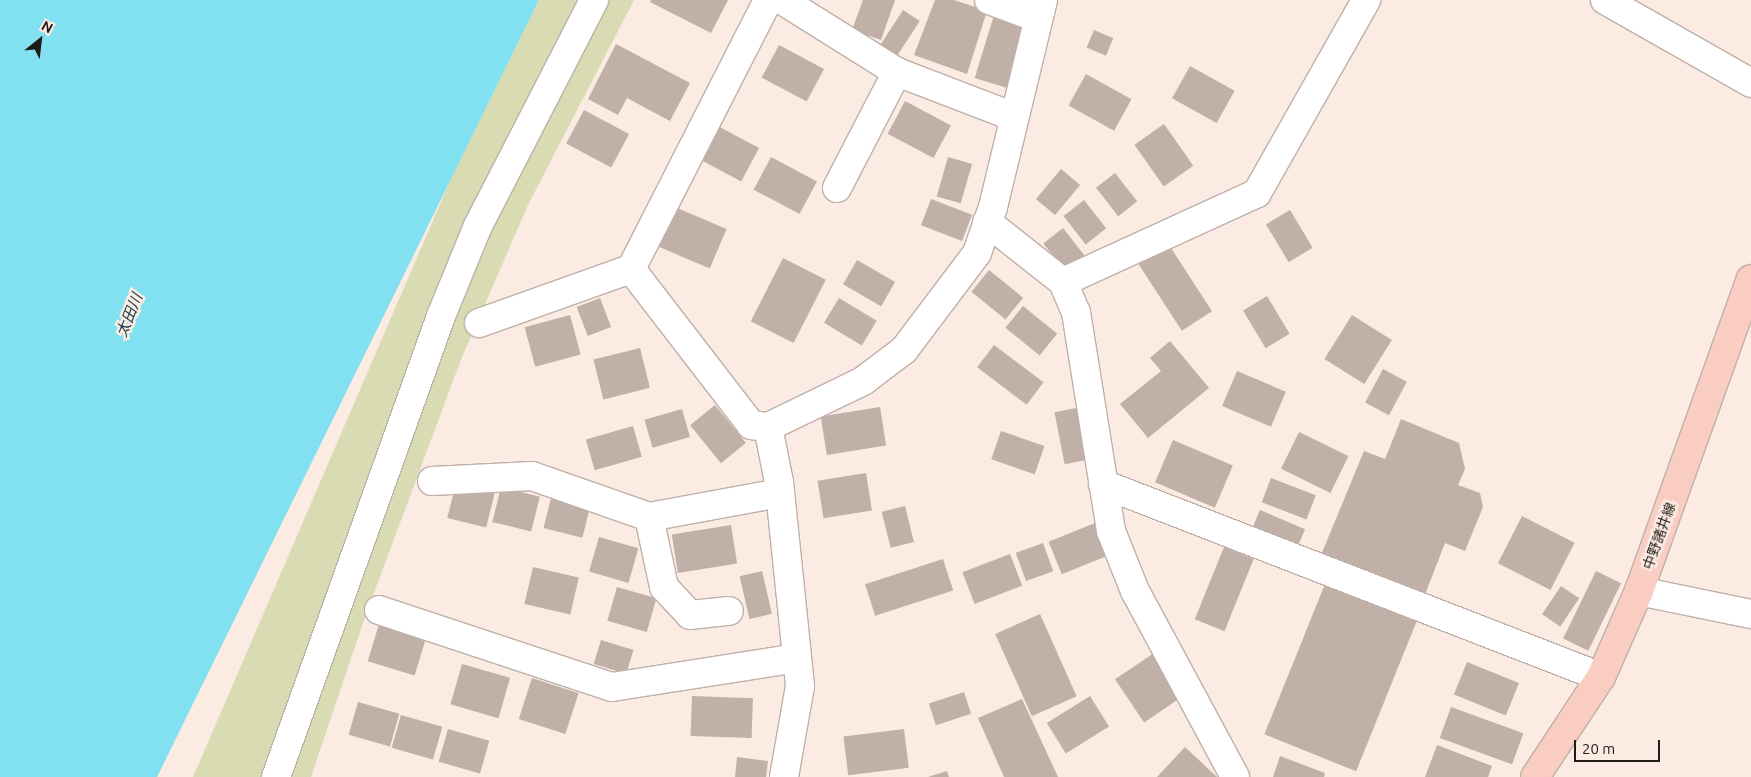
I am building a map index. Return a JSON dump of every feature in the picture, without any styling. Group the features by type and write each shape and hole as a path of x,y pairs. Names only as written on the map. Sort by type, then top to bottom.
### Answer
{"main road":[{"name":"中野諸井線","path":"1534,777 1602,676 1639,591 1751,279"}],"street":[{"path":"276,777 441,316 470,244 594,0"},
{"path":"478,323 631,269 766,4 772,0"},
{"path":"782,0 897,72 1014,117"},
{"path":"631,269 751,425 768,427 864,381 904,350 977,253 988,222 1040,9 989,0"},
{"path":"1063,282 1257,193 1366,0"},
{"path":"1605,0 1751,83"},
{"path":"837,188 897,72"},
{"path":"988,222 1063,282 1076,312 1110,532 1135,591 1235,777"},
{"path":"768,427 780,493 800,686 784,777"},
{"path":"432,481 532,476 649,517 780,493"},
{"path":"1103,484 1602,676"},
{"path":"649,517 664,587 690,616 729,611"},
{"path":"1639,591 1751,614"},
{"path":"379,610 612,687 797,658"}],"green space":[{"path":"539,0 634,0 528,205 462,357 366,614 311,777 193,777 453,174"}],"water":[{"name":"太田川","path":"0,0 539,0 157,777 0,777"}],"building":[{"path":"651,0 728,0 711,33 650,2"},
{"path":"863,0 895,0 881,40 852,30"},
{"path":"935,0 954,0 987,11 967,74 914,55"},
{"path":"903,10 920,21 894,60 877,49"},
{"path":"994,15 1027,25 1007,88 975,78"},
{"path":"1094,30 1113,38 1106,56 1087,47"},
{"path":"616,44 690,83 670,121 627,98 618,115 588,99"},
{"path":"779,45 824,69 807,102 762,78"},
{"path":"1190,66 1235,91 1217,123 1172,98"},
{"path":"1086,74 1131,99 1114,131 1069,105"},
{"path":"905,101 951,125 934,158 888,134"},
{"path":"584,110 629,134 611,167 566,144"},
{"path":"714,124 759,148 741,181 696,158"},
{"path":"1164,124 1193,166 1164,186 1135,145"},
{"path":"771,157 817,181 800,214 754,190"},
{"path":"948,157 972,164 961,203 937,196"},
{"path":"1061,169 1080,185 1055,215 1036,199"},
{"path":"1115,173 1137,201 1118,216 1096,188"},
{"path":"931,199 972,215 962,241 921,225"},
{"path":"1084,200 1106,228 1086,244 1064,216"},
{"path":"675,207 727,229 710,268 658,247"},
{"path":"1290,210 1313,248 1289,262 1266,224"},
{"path":"1063,228 1085,256 1065,272 1043,243"},
{"path":"1169,245 1212,311 1182,331 1139,265"},
{"path":"783,258 826,280 794,343 751,321"},
{"path":"857,260 895,282 881,306 843,284"},
{"path":"989,270 1023,298 1006,319 971,292"},
{"path":"1267,296 1290,334 1266,348 1243,310"},
{"path":"600,298 611,327 588,336 577,307"},
{"path":"839,298 877,321 862,346 824,323"},
{"path":"1023,306 1057,334 1040,355 1005,328"},
{"path":"570,315 581,355 535,367 525,327"},
{"path":"1352,315 1392,340 1364,384 1324,359"},
{"path":"1170,341 1209,388 1148,438 1120,404 1161,371 1150,358"},
{"path":"994,345 1044,382 1027,405 977,367"},
{"path":"640,348 650,388 603,399 593,360"},
{"path":"1383,369 1407,382 1389,415 1365,403"},
{"path":"1237,371 1286,392 1271,427 1222,406"},
{"path":"715,405 746,443 721,463 690,425"},
{"path":"880,407 886,446 827,455 821,416"},
{"path":"1081,407 1091,459 1065,464 1054,412"},
{"path":"682,409 690,437 653,448 645,420"},
{"path":"1401,419 1459,443 1465,469 1458,485 1480,493 1483,507 1465,551 1445,543 1424,597 1321,555 1364,451 1385,459"},
{"path":"633,426 642,457 595,470 586,440"},
{"path":"1001,431 1044,446 1035,474 991,459"},
{"path":"1299,432 1348,456 1330,493 1281,469"},
{"path":"1173,440 1233,465 1215,508 1155,482"},
{"path":"866,473 872,511 824,518 818,481"},
{"path":"1271,478 1316,495 1306,519 1262,502"},
{"path":"456,483 495,493 486,528 447,518"},
{"path":"501,487 540,497 531,532 492,522"},
{"path":"552,494 591,504 582,538 544,528"},
{"path":"905,506 914,542 891,548 882,512"},
{"path":"1260,510 1305,529 1298,546 1253,527"},
{"path":"1522,516 1575,543 1551,590 1498,563"},
{"path":"1095,523 1108,555 1062,574 1049,542"},
{"path":"731,525 737,564 678,573 672,534"},
{"path":"599,537 638,548 628,583 589,572"},
{"path":"1043,543 1053,571 1026,581 1016,553"},
{"path":"1224,547 1254,559 1224,631 1195,619"},
{"path":"1010,554 1022,586 975,604 962,572"},
{"path":"943,559 953,590 875,616 865,584"},
{"path":"533,567 579,578 570,615 524,604"},
{"path":"762,571 772,614 749,619 740,576"},
{"path":"1596,571 1621,583 1588,651 1563,638"},
{"path":"1325,584 1417,621 1356,771 1264,734"},
{"path":"1561,586 1579,598 1560,626 1542,614"},
{"path":"617,587 656,598 647,632 607,621"},
{"path":"1040,614 1077,696 1032,716 995,634"},
{"path":"380,621 427,635 415,675 368,661"},
{"path":"601,640 634,650 626,674 594,664"},
{"path":"1154,653 1183,696 1144,722 1115,679"},
{"path":"1467,662 1519,683 1506,715 1454,694"},
{"path":"462,664 510,678 498,718 450,704"},
{"path":"532,678 579,693 565,734 519,719"},
{"path":"964,692 971,714 936,725 929,703"},
{"path":"692,696 753,698 752,738 691,736"},
{"path":"1090,696 1109,727 1066,754 1047,723"},
{"path":"1022,699 1058,777 1004,777 978,718"},
{"path":"358,702 399,714 390,747 349,735"},
{"path":"1451,707 1523,733 1512,764 1440,738"},
{"path":"401,715 442,727 433,760 392,748"},
{"path":"448,729 489,741 480,774 439,762"},
{"path":"904,729 909,768 848,775 843,736"},
{"path":"1437,745 1492,766 1488,777 1425,777"},
{"path":"1185,747 1217,777 1157,777"},
{"path":"1280,756 1325,773 1324,777 1273,777"},
{"path":"737,757 768,761 766,777 735,777"},
{"path":"947,771 949,777 928,777"}]}
